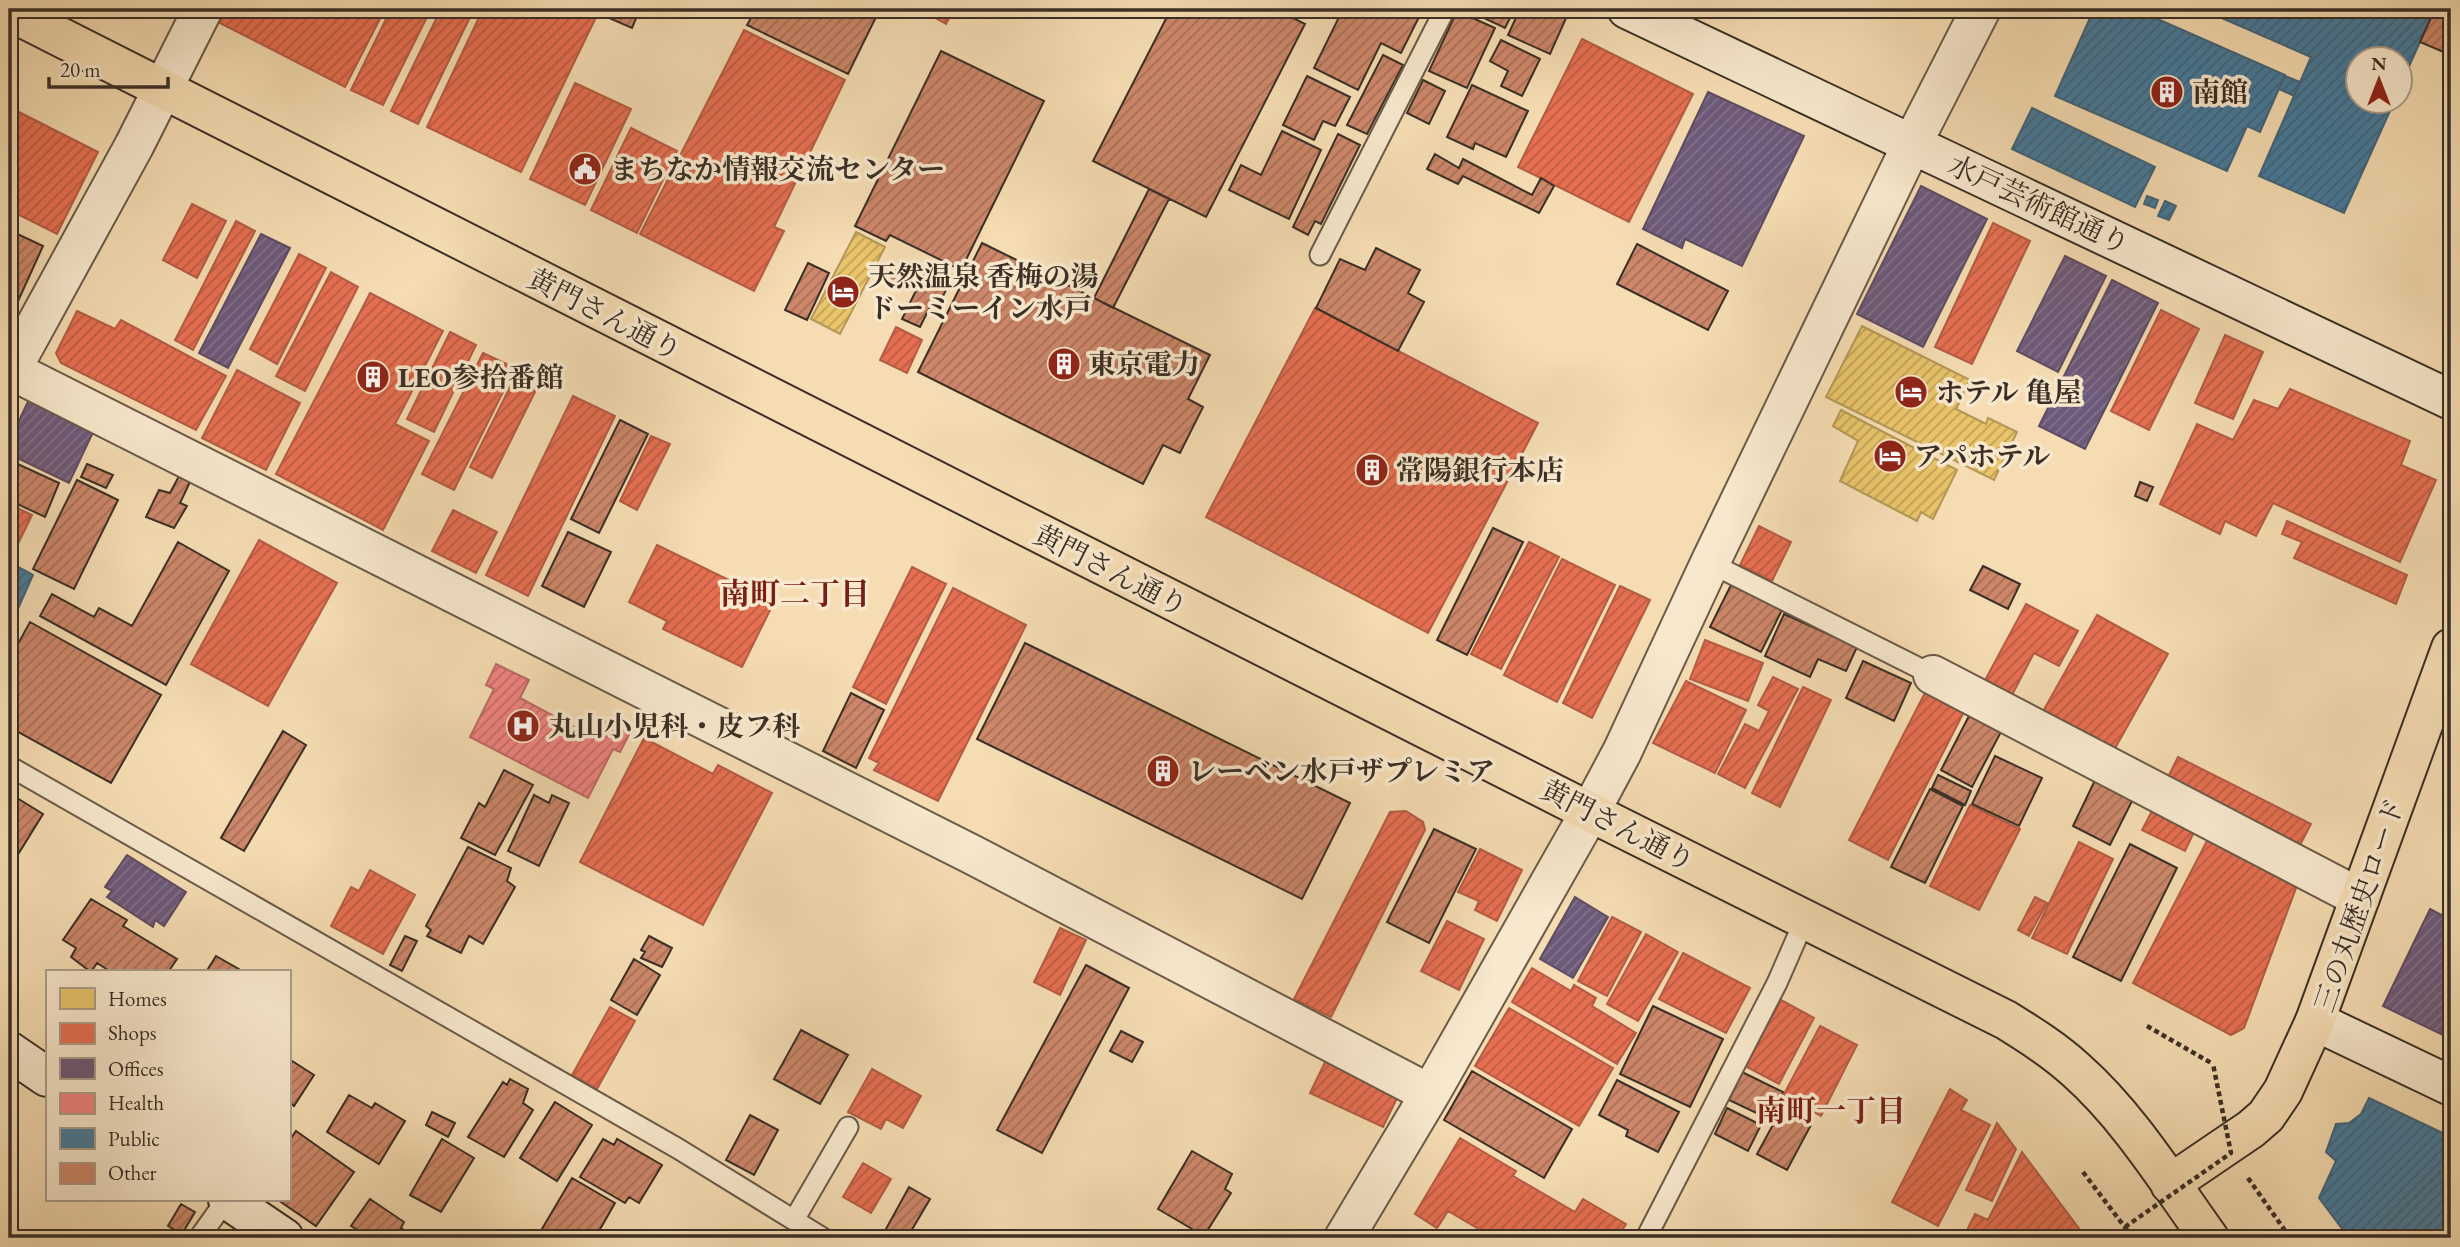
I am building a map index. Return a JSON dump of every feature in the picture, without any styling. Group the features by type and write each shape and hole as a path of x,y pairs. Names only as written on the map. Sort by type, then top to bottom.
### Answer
{"highway":[{"name":"黄門さん通り","path":"9,12 1590,813 2006,1020 2045,1044 2112,1106 2209,1238"},
{"name":"三の丸歴史ロード","path":"2315,1021 2451,648"},
{"path":"2170,1184 2266,1116 2283,1091 2315,1021"}],"street":[{"path":"203,9 10,371 973,855 1430,1094"},
{"name":"水戸芸術館通り","path":"1627,9 2451,400"},
{"path":"1344,1238 1430,1094 1622,752 1912,144 1981,9"},
{"path":"1933,676 2360,898"},
{"name":"三の丸歴史ロード","path":"2315,1021 2451,1086"},
{"path":"9,1051 46,1076"},
{"path":"230,1202 284,1238"}],"lane":[{"path":"1320,255 1445,9"},
{"path":"1710,563 1933,676"},
{"path":"9,766 677,1148 823,1238"},
{"path":"1646,1238 1777,983 1805,919"},
{"path":"794,1220 848,1127"},
{"path":"199,1238 226,1202"}],"path":[{"path":"2125,1227 2231,1153 2213,1064 2147,1026"},
{"path":"2083,1172 2133,1238"},
{"path":"2247,1175 2286,1232"}],"building: Homes":[{"path":"856,232 885,247 840,334 811,319"},
{"path":"1862,326 1970,380 1956,409 1986,424 1988,418 2017,432 1994,480 1826,397"},
{"name":"アパホテル","path":"1841,410 1957,470 1933,519 1921,512 1917,521 1840,481 1858,441 1833,426"}],"building: Shops":[{"path":"220,9 385,9 345,87 214,20"},
{"path":"391,9 431,9 383,105 351,90"},
{"path":"441,9 474,9 418,124 391,111"},
{"path":"483,9 600,9 521,172 427,127"},
{"path":"931,9 954,9 946,24 928,14"},
{"path":"744,30 845,80 774,227 784,231 754,291 640,234"},
{"path":"1582,39 1693,94 1629,222 1518,167"},
{"path":"575,83 631,109 585,205 530,179"},
{"path":"9,107 98,152 57,234 9,210"},
{"path":"631,128 677,151 637,233 591,210"},
{"path":"192,204 226,221 197,278 163,260"},
{"path":"236,221 255,231 193,350 175,340"},
{"path":"1993,223 2030,241 1972,364 1935,347"},
{"path":"299,254 326,268 277,364 250,349"},
{"path":"331,272 358,287 305,391 276,376"},
{"name":"LEO参拾番館","path":"370,293 443,331 395,424 429,441 383,530 276,474"},
{"name":"常陽銀行本店","path":"1315,308 1538,423 1428,633 1206,517"},
{"path":"2161,310 2199,329 2149,430 2111,411"},
{"path":"77,311 115,329 121,320 226,376 196,430 61,363 56,353"},
{"path":"896,327 922,340 907,373 880,360"},
{"path":"450,332 476,345 434,432 407,419"},
{"path":"2225,335 2263,352 2233,419 2195,403"},
{"path":"483,353 515,368 454,490 422,474"},
{"path":"520,367 542,378 492,478 470,467"},
{"path":"237,370 300,403 266,470 202,438"},
{"path":"2290,389 2410,441 2401,465 2436,480 2400,562 2273,503 2256,536 2225,521 2220,534 2160,504 2197,424 2233,440 2254,400 2278,409"},
{"path":"573,396 615,416 528,596 486,575"},
{"path":"651,436 670,444 637,510 620,501"},
{"path":"9,504 32,515 16,548 9,545"},
{"path":"453,510 497,532 476,573 432,551"},
{"path":"2287,521 2407,575 2396,604 2294,558 2302,542 2282,534"},
{"path":"1759,526 1791,542 1772,581 1740,565"},
{"path":"259,540 337,583 268,706 191,664"},
{"path":"1529,542 1559,557 1501,669 1471,654"},
{"path":"657,545 774,602 742,667 663,629 667,621 629,602"},
{"path":"1562,559 1615,585 1557,702 1504,675"},
{"path":"912,567 946,584 886,704 853,687"},
{"path":"1620,586 1650,600 1592,718 1563,703"},
{"path":"953,588 1026,625 938,801 874,770 879,763 869,758"},
{"path":"2026,604 2078,631 2059,666 2034,653 2011,697 1984,682"},
{"path":"2097,615 2168,654 2113,752 2042,713"},
{"path":"1705,640 1763,663 1748,701 1690,679"},
{"path":"1773,677 1798,689 1745,788 1718,774 1745,724 1759,731 1769,711 1758,705"},
{"path":"1686,681 1746,710 1715,773 1653,743"},
{"path":"1929,685 1968,704 1888,860 1849,840"},
{"path":"1803,687 1831,700 1780,807 1752,793"},
{"path":"644,738 713,774 718,765 772,793 703,925 580,862"},
{"path":"2178,757 2311,824 2298,849 2165,783"},
{"path":"1970,805 2020,829 1979,910 1930,886"},
{"path":"2153,809 2195,830 2185,851 2142,830"},
{"path":"1406,811 1423,822 1425,830 1331,1017 1294,999 1390,812"},
{"path":"2210,835 2299,880 2244,1028 2231,1035 2133,983"},
{"path":"2079,842 2113,859 2067,954 2032,938"},
{"path":"1480,849 1522,870 1497,921 1475,910 1479,901 1458,892"},
{"path":"370,870 415,895 383,954 331,926 351,887 359,891"},
{"path":"2035,897 2047,903 2029,936 2018,930"},
{"path":"1612,917 1641,932 1607,996 1578,981"},
{"path":"1447,921 1484,939 1459,990 1421,971"},
{"path":"1060,928 1086,940 1060,995 1034,982"},
{"path":"1646,934 1678,952 1638,1021 1607,1004"},
{"path":"1683,953 1750,988 1726,1033 1659,999"},
{"path":"1532,968 1571,991 1574,985 1596,998 1592,1006 1636,1033 1617,1064 1512,1002"},
{"path":"1781,1000 1814,1018 1779,1084 1745,1066"},
{"path":"610,1007 635,1021 597,1089 572,1075"},
{"path":"1509,1008 1613,1068 1579,1126 1475,1066"},
{"path":"1820,1026 1857,1045 1821,1116 1783,1096"},
{"path":"1326,1060 1399,1094 1383,1127 1310,1093"},
{"path":"872,1069 921,1096 903,1128 886,1119 881,1129 848,1112"},
{"path":"1950,1089 1967,1100 1961,1110 1990,1125 1938,1226 1892,1202"},
{"path":"1997,1123 2016,1149 1992,1201 1966,1190"},
{"path":"1460,1138 1516,1171 1513,1176 1575,1212 1583,1199 1626,1224 1617,1238 1494,1238 1448,1211 1437,1228 1415,1214"},
{"path":"2022,1152 2086,1238 1963,1238 1975,1214 1988,1220"},
{"path":"863,1163 891,1179 871,1213 843,1197"}],"building: Offices":[{"path":"1708,92 1804,136 1742,266 1685,239 1682,248 1643,229"},
{"path":"1921,186 1987,219 1923,347 1857,314"},
{"path":"261,234 290,248 228,368 199,353"},
{"path":"2065,256 2106,276 2058,372 2017,351"},
{"path":"2112,280 2158,303 2085,449 2039,426"},
{"path":"31,395 96,426 69,483 9,454 9,442"},
{"path":"127,855 186,892 164,926 155,920 153,927 107,897 112,891 105,887"},
{"path":"1575,897 1608,917 1573,978 1540,959"},
{"path":"2430,909 2451,920 2451,1039 2383,1006"}],"building: Health":[{"name":"丸山小児科・皮フ科","path":"496,664 529,680 520,698 589,735 601,719 630,733 620,752 613,749 588,798 470,737 494,689 486,685"}],"building: Public":[{"name":"南館","path":"2094,9 2135,9 2285,75 2260,132 2247,126 2227,171 2055,96"},
{"path":"2201,9 2435,9 2414,55 2414,46 2344,46 2344,116 2388,116 2344,213 2259,176 2311,57"},
{"path":"2285,76 2300,82 2294,96 2279,89"},
{"path":"2032,108 2155,167 2135,207 2012,149"},
{"path":"2147,196 2158,200 2155,208 2144,204"},
{"path":"2165,201 2176,206 2169,220 2158,216"},
{"path":"9,562 33,575 17,611 9,608"},
{"path":"2369,1098 2451,1137 2451,1238 2349,1238 2319,1198 2336,1161 2326,1152 2336,1124 2349,1123 2361,1114"}],"building: Other":[{"path":"613,9 640,9 632,28 609,18"},
{"path":"756,9 814,9 827,15 830,9 864,9 877,15 848,74 747,25"},
{"path":"1171,9 1275,9 1305,24 1206,217 1093,161"},
{"path":"1343,9 1423,9 1401,53 1381,43 1358,90 1314,68"},
{"path":"1465,9 1506,9 1513,12 1505,28"},
{"path":"1520,9 1550,9 1567,16 1550,54 1508,35"},
{"path":"2435,9 2451,9 2451,46 2448,54 2420,42"},
{"path":"1457,11 1495,28 1467,88 1429,71"},
{"path":"1501,40 1540,59 1522,96 1501,86 1508,71 1490,61"},
{"path":"941,51 1044,101 961,270 890,235 886,241 855,226"},
{"path":"1383,55 1403,65 1367,134 1347,125"},
{"path":"1307,76 1350,97 1335,126 1323,121 1314,140 1283,125"},
{"path":"1423,80 1445,91 1429,124 1407,113"},
{"path":"1472,85 1528,111 1506,157 1475,143 1473,149 1447,137"},
{"path":"1282,131 1321,150 1289,219 1229,190 1241,165 1261,175"},
{"path":"1338,134 1360,145 1321,224 1315,221 1308,235 1293,227"},
{"path":"1435,154 1459,168 1463,159 1532,195 1541,178 1554,186 1539,213 1463,176 1458,184 1427,169"},
{"path":"1149,189 1169,199 1113,308 1094,298"},
{"path":"9,230 43,246 9,321"},
{"name":"東京電力","path":"982,243 1210,355 1188,399 1203,407 1180,453 1163,445 1143,484 918,372"},
{"path":"1637,244 1728,291 1708,330 1617,284"},
{"path":"1376,248 1420,270 1408,293 1424,302 1398,351 1316,308 1340,259 1365,270"},
{"path":"808,263 829,273 807,320 785,310"},
{"path":"884,264 902,272 894,288 877,279"},
{"path":"929,264 953,276 935,312 929,309 920,327 902,319"},
{"path":"620,420 648,434 599,533 571,519"},
{"path":"9,460 59,483 45,517 9,500"},
{"path":"87,464 113,475 106,488 81,477"},
{"path":"179,476 190,482 180,503 187,506 174,528 146,517 159,490 170,493"},
{"path":"77,480 118,500 74,589 33,569"},
{"path":"2140,482 2153,487 2147,501 2135,496"},
{"path":"1493,528 1523,542 1467,655 1437,640"},
{"path":"568,532 611,552 584,607 542,586"},
{"path":"178,542 229,571 166,685 40,616 52,594 94,617 99,608 132,626"},
{"path":"1983,566 2020,584 2008,609 1970,590"},
{"path":"1733,581 1784,606 1761,652 1710,627"},
{"path":"1784,614 1857,647 1846,671 1818,659 1810,677 1765,656"},
{"path":"30,622 161,695 111,783 9,727 9,660"},
{"name":"レーベン水戸ザプレミア","path":"1025,643 1350,803 1302,899 977,739"},
{"path":"1863,661 1911,683 1894,721 1846,698"},
{"path":"851,693 884,710 856,768 823,751"},
{"path":"1971,712 2003,728 1972,787 1941,770"},
{"path":"283,731 306,745 244,851 221,838"},
{"path":"1995,756 2042,778 2019,826 1972,804"},
{"path":"504,770 533,785 495,855 461,838 479,803 485,807"},
{"path":"1938,775 1971,791 1965,805 1932,788"},
{"path":"2096,778 2134,797 2110,845 2073,826"},
{"path":"1930,789 1963,806 1925,883 1891,867"},
{"path":"9,793 43,814 9,869"},
{"path":"534,795 549,803 552,795 569,803 539,866 508,851"},
{"path":"1434,829 1476,849 1429,943 1387,922"},
{"path":"2130,844 2177,868 2121,981 2073,957"},
{"path":"468,847 511,868 507,881 515,887 483,944 469,936 461,953 427,936 431,930 426,926"},
{"path":"91,899 127,920 123,926 177,959 169,970 108,970 97,963 92,970 88,970 71,957 76,948 63,940"},
{"path":"405,936 417,941 402,971 390,965"},
{"path":"649,936 672,948 662,967 641,958 645,952 641,950"},
{"path":"216,956 240,970 207,970"},
{"path":"634,959 660,975 637,1015 611,1000"},
{"path":"1086,965 1129,988 1042,1153 997,1130"},
{"path":"1653,1006 1723,1039 1690,1107 1620,1074"},
{"path":"801,1030 848,1055 820,1104 774,1079"},
{"path":"1121,1031 1143,1042 1132,1062 1110,1051"},
{"path":"290,1060 314,1075 294,1106 290,1103"},
{"path":"1472,1071 1572,1129 1544,1178 1444,1120"},
{"path":"1742,1072 1783,1092 1769,1119 1729,1100"},
{"path":"510,1079 528,1089 523,1103 533,1110 504,1157 468,1137 503,1082 507,1085"},
{"path":"1617,1080 1679,1112 1658,1152 1626,1136 1628,1130 1599,1115"},
{"path":"349,1095 372,1108 375,1103 405,1121 379,1164 327,1132"},
{"path":"555,1102 592,1125 557,1181 520,1158"},
{"path":"1727,1108 1761,1125 1748,1151 1715,1134"},
{"path":"1781,1110 1811,1125 1787,1170 1757,1154"},
{"path":"432,1112 455,1123 448,1137 426,1125"},
{"path":"750,1115 778,1130 754,1175 726,1160"},
{"path":"296,1131 354,1172 316,1226 281,1202 290,1202 290,1140"},
{"path":"442,1139 474,1158 441,1212 410,1195"},
{"path":"603,1139 614,1145 617,1139 662,1165 639,1203 629,1197 625,1203 580,1177"},
{"path":"1192,1151 1232,1174 1225,1189 1231,1193 1204,1236 1158,1209"},
{"path":"572,1178 615,1203 595,1238 558,1238 542,1229"},
{"path":"909,1187 930,1199 907,1238 881,1238"},
{"path":"370,1199 404,1222 401,1228 416,1238 353,1238 358,1230 351,1226"},
{"path":"181,1204 195,1212 182,1234 168,1226"},
{"path":"220,1230 232,1238 214,1238"}],"place":[{"name":"南館","path":"2167,92"},
{"name":"まちなか情報交流センター","path":"585,169"},
{"name":"天然温泉 香梅の湯 ドーミーイン水戸","path":"843,292"},
{"name":"東京電力","path":"1064,364"},
{"name":"LEO参拾番館","path":"373,377"},
{"name":"ホテル 亀屋","path":"1911,392"},
{"name":"アパホテル","path":"1890,456"},
{"name":"常陽銀行本店","path":"1372,470"},
{"name":"丸山小児科・皮フ科","path":"523,726"},
{"name":"レーベン水戸ザプレミア","path":"1163,771"}],"district":[{"name":"南町二丁目","path":"795,594"},
{"name":"南町一丁目","path":"1831,1111"}]}
